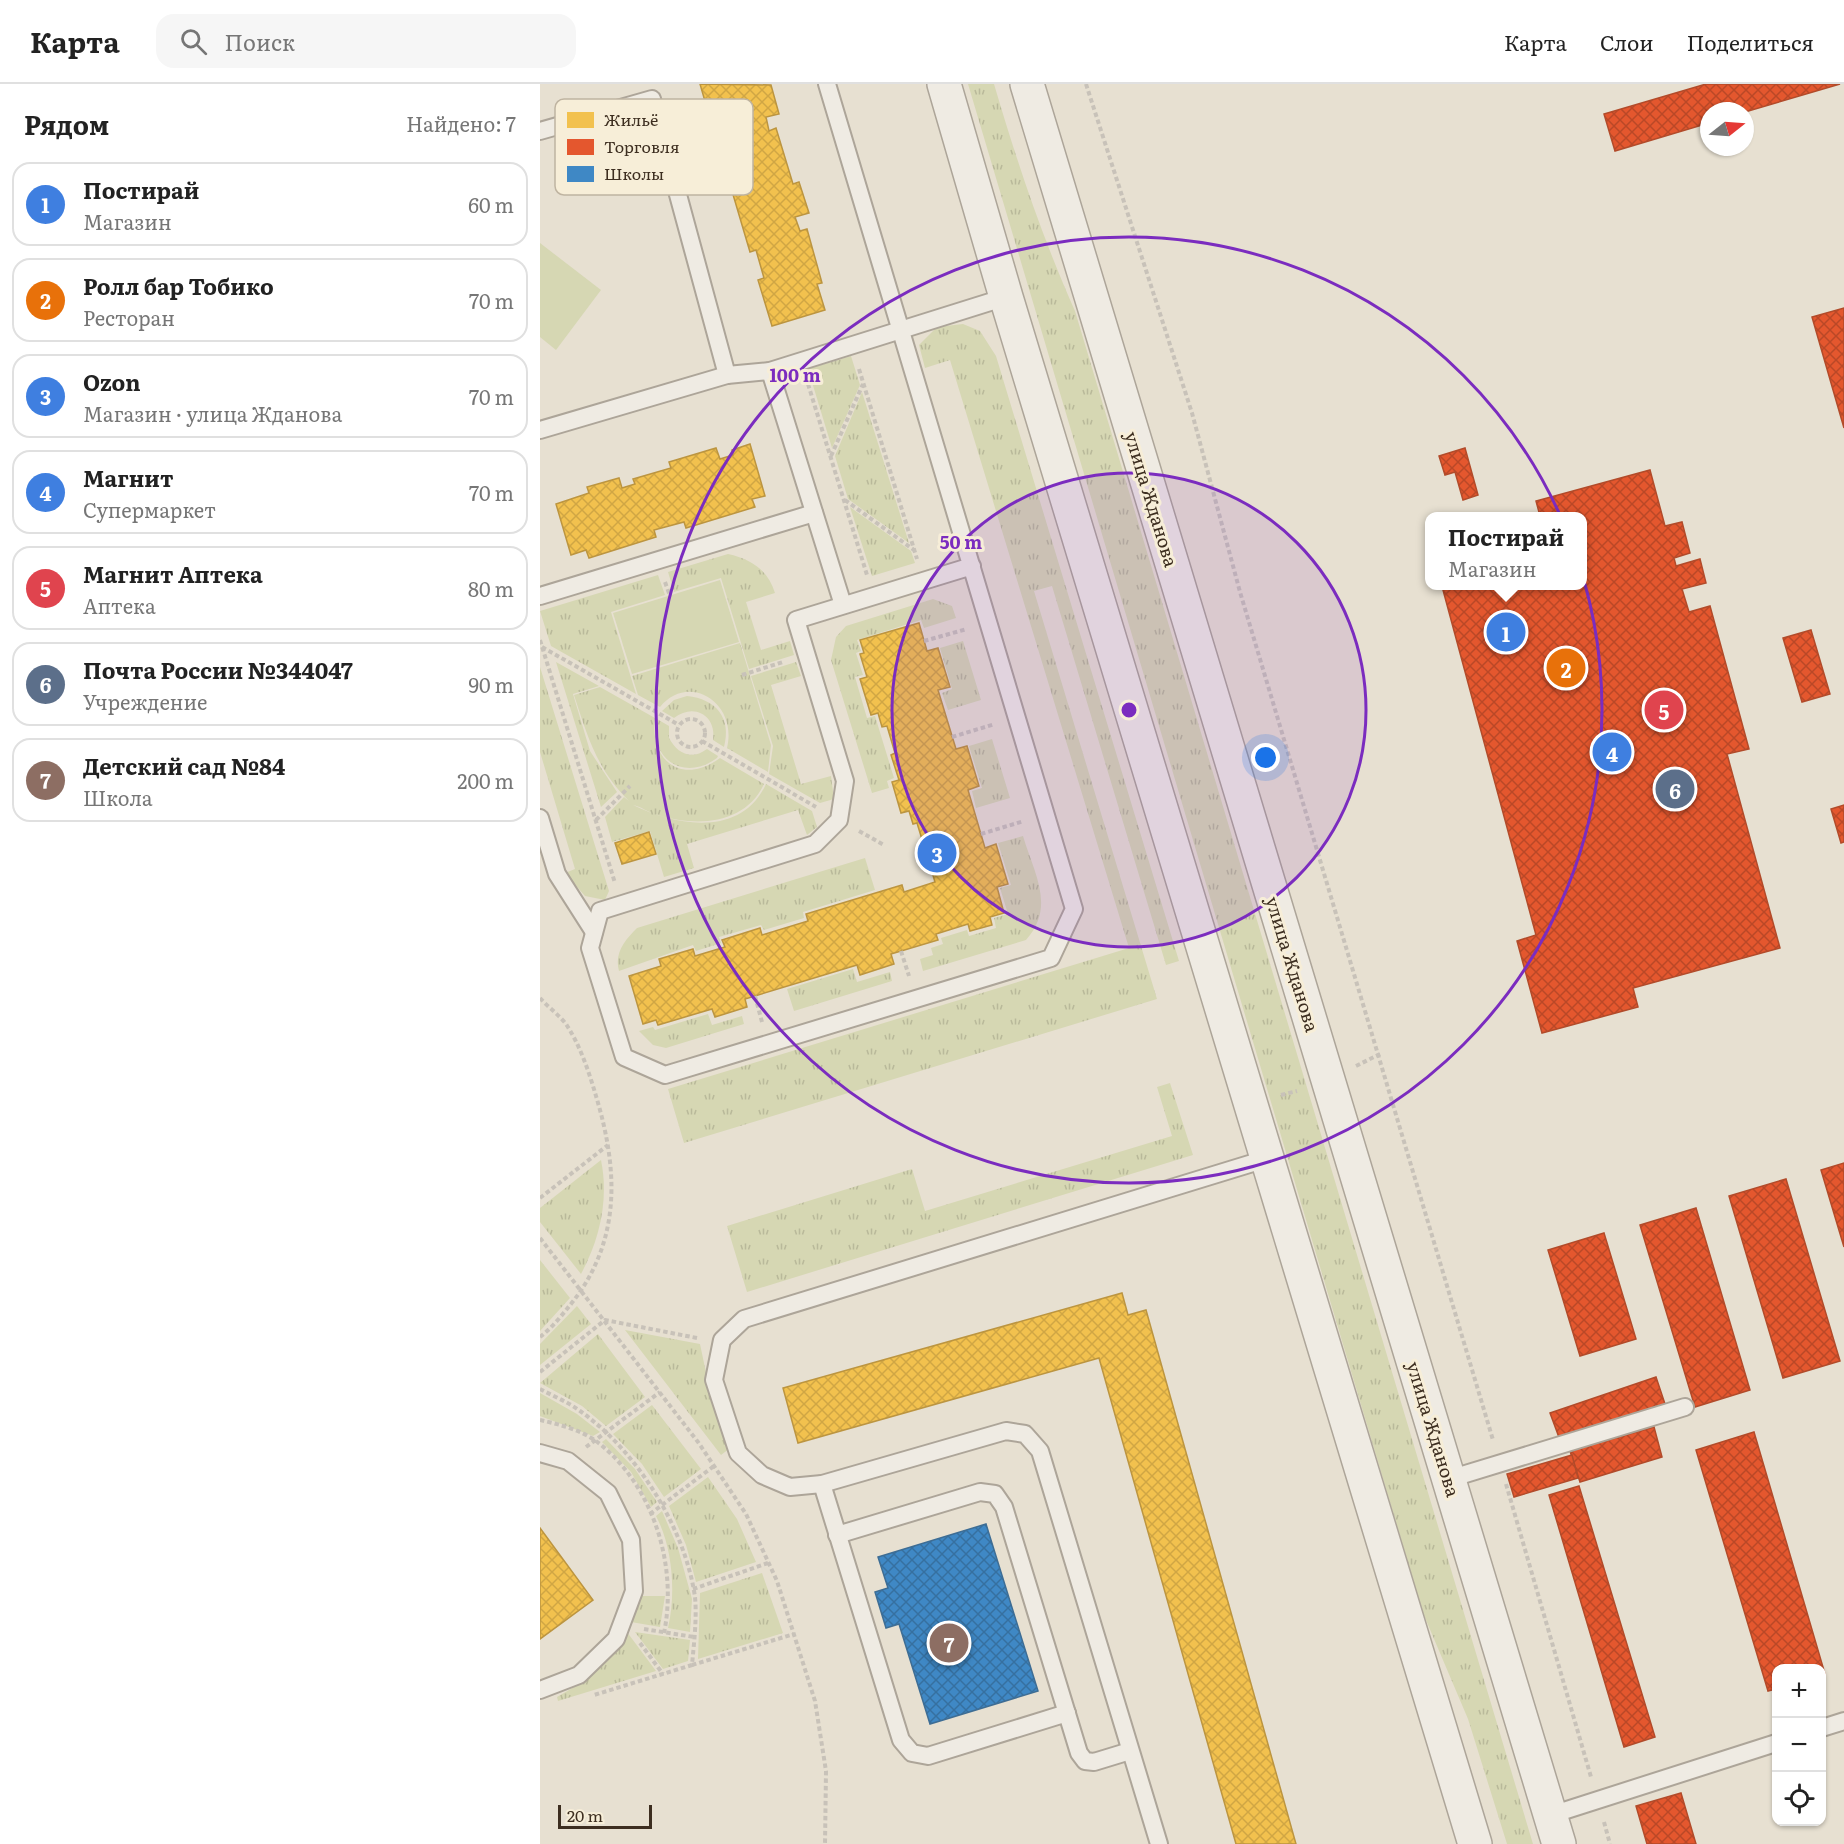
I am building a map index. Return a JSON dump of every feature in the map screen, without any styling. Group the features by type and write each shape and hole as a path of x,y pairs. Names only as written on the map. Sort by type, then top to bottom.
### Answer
{"street":[{"path":"944,84 1006,297 1269,1158 1475,1844"},
{"name":"улица Жданова","path":"1027,84 1555,1830"}],"lane":[{"path":"827,84 902,331 989,622 1074,909 1051,958 665,1075 624,1057 590,948 600,911 815,844 839,820 844,781 796,620 972,566"},
{"path":"540,131 555,127"},
{"path":"678,195 727,375"},
{"path":"540,430 727,375 770,371 802,362 1006,297"},
{"path":"770,371 843,605"},
{"path":"540,596 814,513"},
{"path":"540,818 557,874 594,932"},
{"path":"1159,1844 1040,1451 1025,1434 1006,1431 822,1484 790,1486 762,1475 738,1454 714,1380 722,1340 744,1319 1269,1158"},
{"path":"1449,1479 1685,1407"},
{"path":"540,1453 568,1461 608,1493 631,1540 634,1591 624,1626 616,1639 579,1675 540,1690"},
{"path":"822,1484 901,1740 912,1753 928,1756 1066,1713"},
{"path":"837,1535 980,1492 995,1494 1004,1507 1079,1753 1085,1761 1094,1762 1131,1751"},
{"path":"1826,1726 1844,1721"},
{"path":"1555,1830 1598,1800 1772,1744"}],"path":[{"path":"1086,84 1192,413 1240,592 1500,1463 1610,1844"},
{"path":"852,347 924,581"},
{"path":"802,362 873,596"},
{"path":"831,457 863,384"},
{"path":"844,499 914,550"},
{"path":"924,641 989,622"},
{"path":"540,640 621,904"},
{"path":"542,647 679,726"},
{"path":"742,675 807,655"},
{"path":"692,718 698,720 706,733 702,741 692,747 684,745 679,740 679,726 692,718"},
{"path":"952,737 1017,718"},
{"path":"702,741 884,845"},
{"path":"596,820 630,786"},
{"path":"981,834 1046,815"},
{"path":"540,998 566,1025 587,1066 612,1165 611,1219 598,1260 582,1291 540,1337"},
{"path":"540,1198 608,1145"},
{"path":"540,1238 660,1392 746,1514 777,1581 815,1701 826,1771 825,1844"},
{"path":"540,1372 605,1320 698,1338"},
{"path":"568,1461 660,1392"},
{"path":"627,1531 714,1466"},
{"path":"693,1589 768,1563"},
{"path":"624,1626 694,1637"},
{"path":"624,1626 663,1674"},
{"path":"692,1665 794,1634"}],"green space":[{"path":"968,84 994,84 1031,199 1075,311 1533,1844 1507,1844 1468,1719 1423,1613"},
{"path":"540,243 601,290 556,350 540,337"},
{"path":"963,324 980,331 996,356 1179,961 1166,965 1052,586 1034,591 1157,999 684,1143 668,1089 1129,948 950,360 925,368 919,345 937,327"},
{"path":"851,356 860,385 832,448 808,369"},
{"path":"862,392 909,543 848,499 835,456"},
{"path":"850,507 911,551 915,563 872,576"},
{"path":"728,554 751,562 758,567 768,578 775,593 746,602 761,650 790,641 794,655 749,669 721,578 674,592 668,572"},
{"path":"658,575 665,595 611,612 636,694 551,646 540,611"},
{"path":"720,580 739,642 632,674 613,613"},
{"path":"933,599 952,606 956,618 924,628 921,620 857,640 861,651 856,653 863,675 855,677 867,718 875,716 894,778 887,781 889,788 872,793 831,660 836,637 846,626"},
{"path":"963,641 981,700 948,710 942,693 952,689 940,648"},
{"path":"740,643 771,745 768,772 727,748 728,732 725,717 708,697 696,692 684,692 671,697 660,707 638,695 632,676"},
{"path":"556,662 599,686 573,694 590,751 617,792 601,807"},
{"path":"796,662 801,676 771,685 801,784 831,776 834,799 820,803 769,774 773,746 751,676"},
{"path":"540,667 609,891 605,900 585,896 565,873 575,869 540,752"},
{"path":"600,687 655,718 658,747 663,758 672,765 682,769 694,769 707,766 720,758 764,784 756,798 745,808 732,815 703,821 660,816 668,818 687,822 706,823 724,820 741,813 755,801 766,784 812,811 817,827 807,835 798,810 687,844 694,868 664,877 650,831 612,842 605,817 624,797 629,801 609,777 594,751 574,695"},
{"path":"687,696 706,701 719,712 726,727 724,747 713,740 711,724 702,714 689,711 674,718 662,711 674,700"},
{"path":"657,719 669,726 669,738 680,751 690,755 707,749 718,756 717,758 705,765 693,768 672,763 658,746"},
{"path":"992,739 1010,798 976,808 972,791 982,788 969,746"},
{"path":"1023,836 1040,890 1040,915 1035,928 1026,940 923,971 920,959 933,955 931,948 943,944 941,938 967,930 969,936 996,928 994,918 1008,914 1000,888 1011,885 998,843"},
{"path":"865,858 875,890 803,912 804,918 764,930 761,925 719,937 721,943 696,951 693,945 619,971 619,953 637,928"},
{"path":"853,969 857,982 890,972 892,981 794,1011 787,989"},
{"path":"708,1014 712,1025 742,1016 744,1024 666,1048 653,1045 639,1031 653,1027 655,1030"},
{"path":"1170,1083 1193,1155 747,1292 727,1226 912,1169 925,1211 1172,1136 1157,1087"},
{"path":"601,1160 604,1189 601,1218 588,1261 581,1274 540,1222 540,1208"},
{"path":"540,1260 570,1298 540,1331"},
{"path":"577,1306 591,1324 540,1365 540,1344"},
{"path":"625,1330 700,1344 708,1382 729,1449 721,1455"},
{"path":"598,1334 645,1397 606,1426 582,1406 540,1383"},
{"path":"540,1393 577,1414 600,1432 593,1436 540,1416"},
{"path":"652,1405 701,1469 664,1497 642,1464 613,1434"},
{"path":"606,1439 635,1469 657,1502 651,1507 631,1472 602,1442"},
{"path":"708,1477 737,1519 756,1562 696,1582 686,1545 669,1506"},
{"path":"662,1511 678,1548 692,1599 690,1632 668,1628 672,1601 671,1571 666,1542 656,1516"},
{"path":"762,1573 783,1633 698,1659 700,1593"},
{"path":"640,1596 665,1596 660,1627 631,1622"},
{"path":"627,1632 656,1671 558,1701 557,1697 588,1678 607,1662"},
{"path":"635,1632 690,1640 688,1661 663,1669"}],"building: Жильё":[{"path":"700,84 771,85 779,114 766,117 769,131 776,128 793,184 799,182 809,213 795,217 800,231 807,229 822,283 817,284 825,310 772,326 758,280 764,278 756,250 750,252 733,195 753,195 753,99 704,99"},
{"path":"750,444 765,496 752,499 755,507 686,528 684,522 654,530 656,537 589,558 586,550 571,555 556,504 589,493 587,487 619,478 622,488 635,484 633,479 671,468 669,462 716,448 720,459 733,455 732,450"},
{"path":"919,623 927,651 938,648 950,687 938,690 956,749 967,746 979,786 968,790 985,848 996,844 1008,884 997,887 1004,913 990,917 992,925 970,931 968,924 936,934 938,940 891,954 894,964 860,975 857,965 745,999 747,1007 715,1017 712,1009 658,1025 656,1020 643,1024 629,976 661,966 659,959 693,949 695,956 725,947 722,940 760,928 762,935 808,921 806,914 902,885 904,892 935,882 917,823 913,824 909,811 901,813 892,782 899,780 891,755 895,753 887,726 882,727 878,713 871,715 860,679 867,677 860,654 864,653 860,640"},
{"path":"649,832 656,854 622,864 615,843"},
{"path":"1122,1293 1128,1315 1146,1310 1296,1844 1236,1844 1099,1358 798,1443 783,1388"},
{"path":"540,1528 593,1600 540,1639"}],"building: Торговля":[{"path":"1706,84 1840,84 1754,109 1754,102 1700,102 1700,126 1615,151 1604,114"},
{"path":"1844,308 1844,428 1812,317"},
{"path":"1465,448 1478,495 1463,500 1455,472 1445,475 1439,456"},
{"path":"1650,470 1665,526 1682,522 1690,553 1674,558 1676,566 1700,559 1706,583 1682,589 1689,612 1710,606 1749,749 1727,754 1780,948 1633,988 1638,1007 1542,1033 1517,941 1536,935 1443,590 1587,590 1587,512 1539,512 1536,501"},
{"path":"1811,630 1830,694 1802,702 1783,638"},
{"path":"1844,805 1844,842 1841,843 1831,809"},
{"path":"1844,1163 1844,1247 1821,1170"},
{"path":"1786,1179 1840,1361 1783,1378 1729,1196"},
{"path":"1696,1208 1750,1390 1695,1407 1640,1225"},
{"path":"1604,1233 1636,1339 1580,1356 1548,1250"},
{"path":"1656,1377 1665,1404 1560,1440 1550,1413"},
{"path":"1654,1427 1662,1457 1580,1482 1570,1451"},
{"path":"1754,1432 1822,1664 1772,1664 1772,1690 1768,1691 1696,1450"},
{"path":"1572,1455 1578,1478 1514,1497 1507,1474"},
{"path":"1579,1486 1655,1737 1624,1747 1549,1495"},
{"path":"1681,1793 1696,1844 1647,1844 1636,1806"}],"building: Школы":[{"path":"986,1524 1038,1691 930,1724 899,1624 886,1628 875,1592 888,1588 878,1557"}],"place":[{"name":"Постирай","path":"1506,632"},
{"name":"Ролл бар Тобико","path":"1566,668"},
{"name":"Магнит Аптека","path":"1664,710"},
{"name":"Магнит","path":"1612,752"},
{"name":"Почта России №344047","path":"1675,789"},
{"name":"Ozon","path":"937,853"},
{"name":"Детский сад №84","path":"949,1643"}]}
